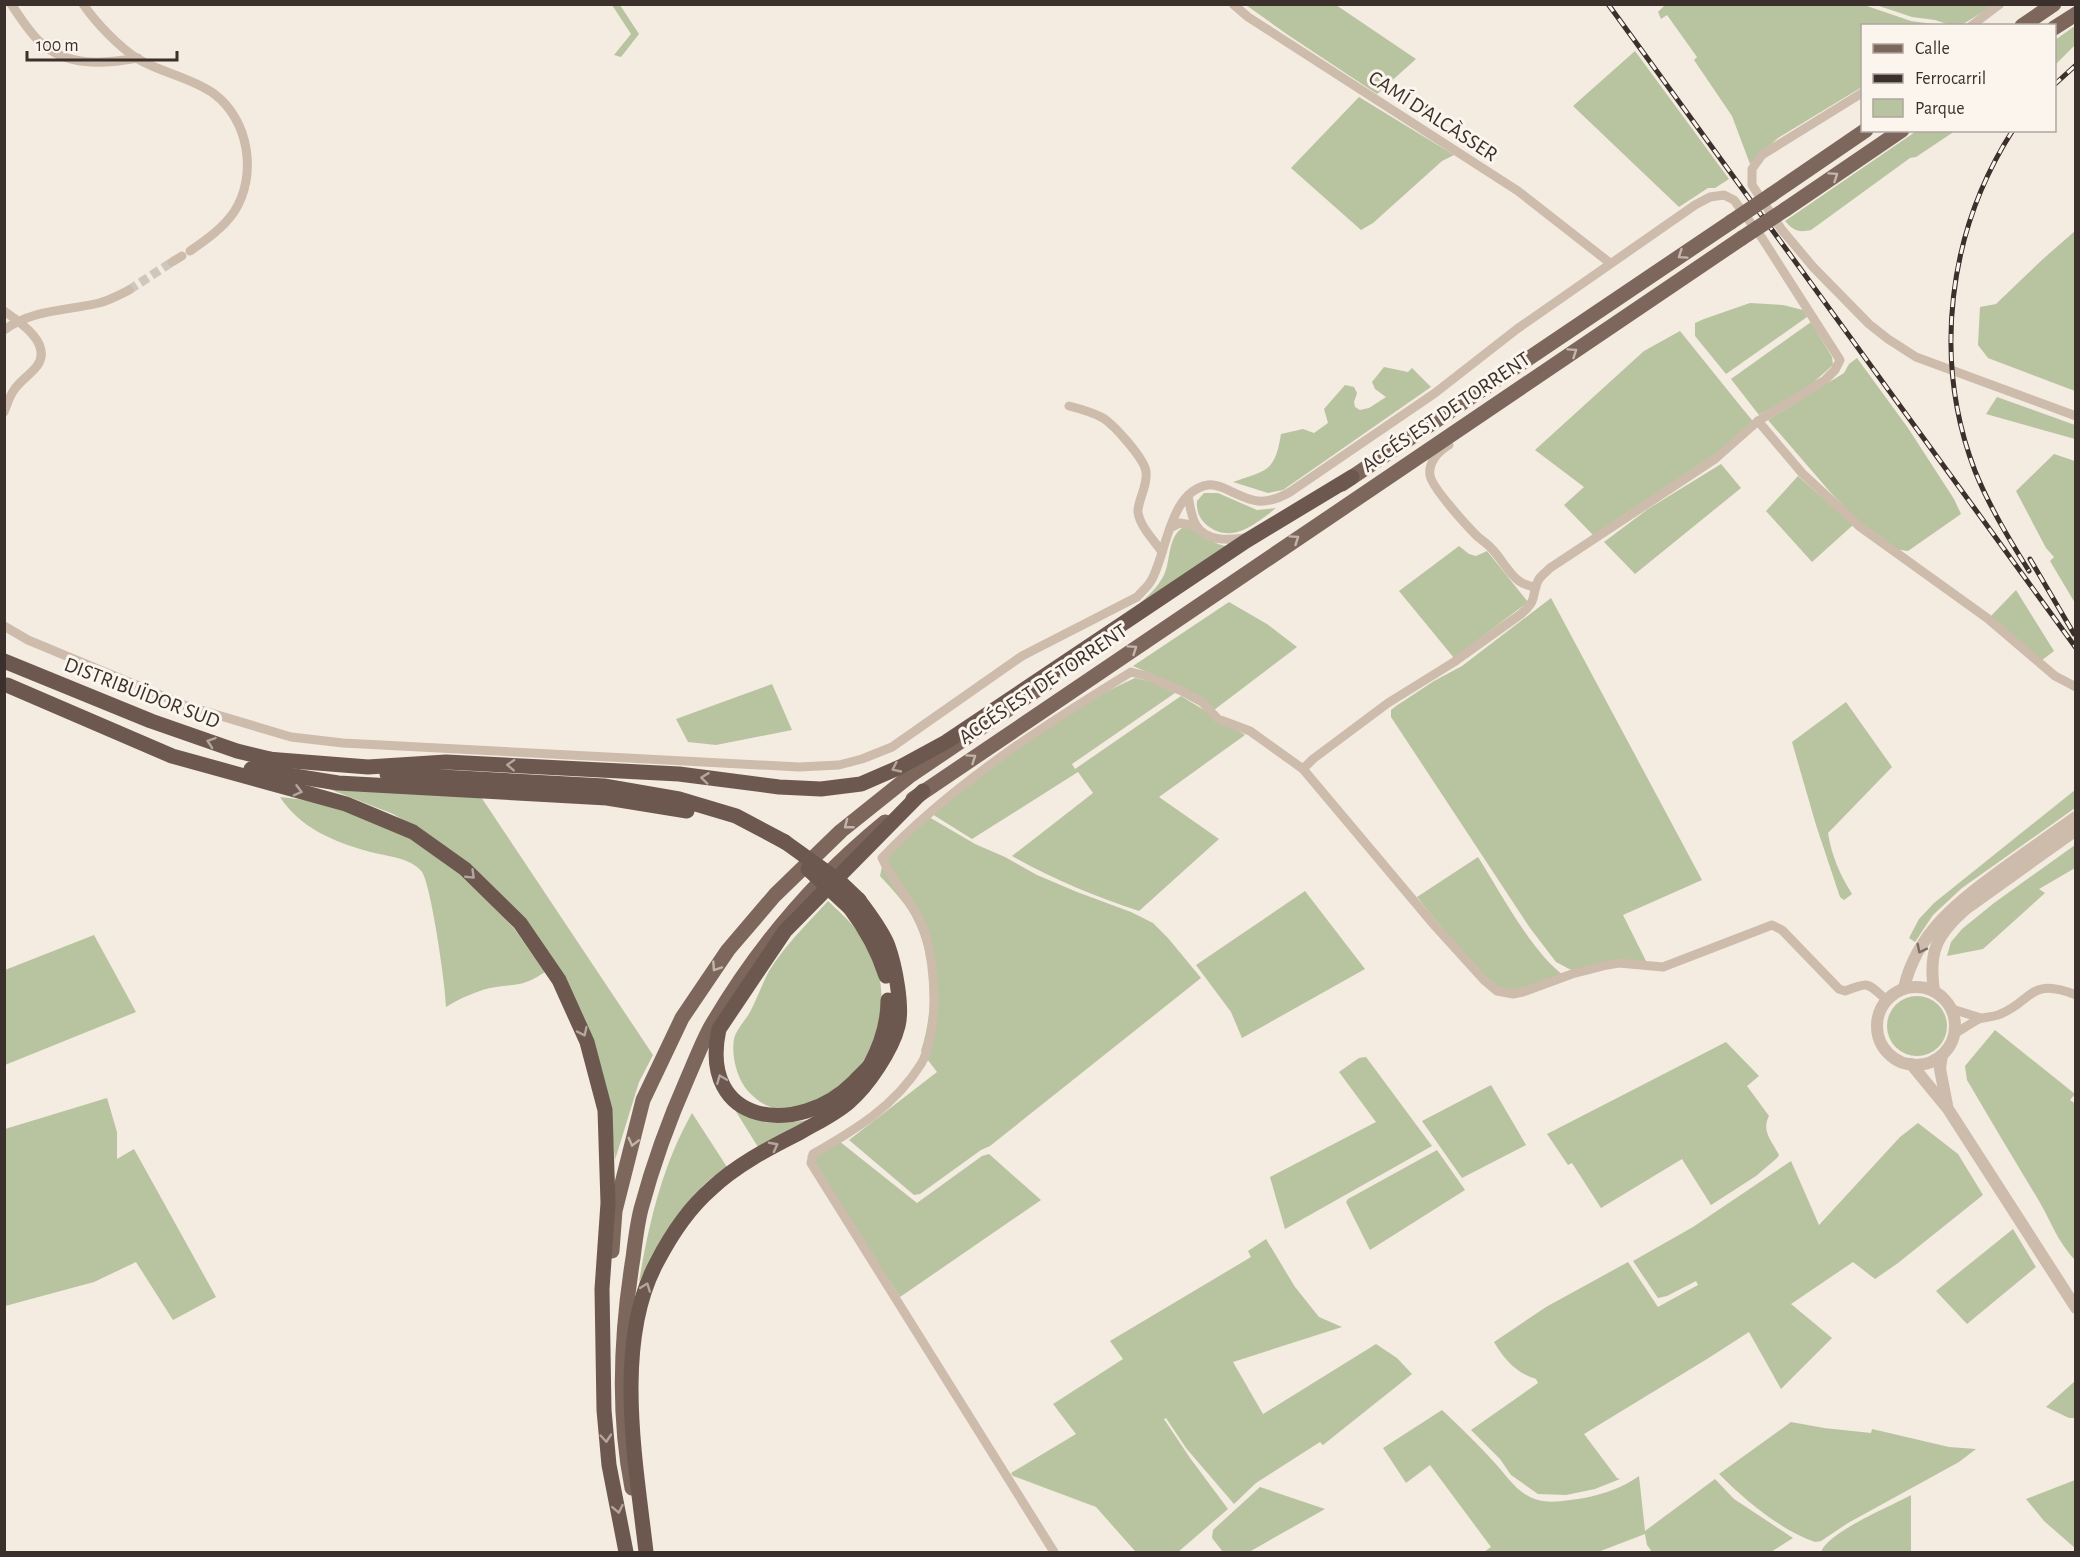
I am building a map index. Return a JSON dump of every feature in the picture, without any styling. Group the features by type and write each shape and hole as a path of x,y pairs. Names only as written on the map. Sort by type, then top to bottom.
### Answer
{"highway":[{"path":"267,759 368,767 446,762 680,774 778,787 821,789 861,784 900,767 945,742 1254,536 1352,477"},
{"name":"DISTRIBUÏDOR SUD","path":"4,661 151,721 267,759"},
{"path":"5,684 172,756 346,804 412,832 465,869 520,923 559,980 587,1042 605,1110 608,1203 602,1289 604,1410 609,1465 626,1552"},
{"path":"5,684 173,748 239,766 338,783 607,798 681,809 781,846"},
{"path":"267,759 333,770 604,786 679,799 736,816 831,875 888,945 898,985 898,1026 877,1071 850,1102 763,1152 711,1188 681,1222 656,1263 637,1310 631,1380 636,1463 646,1552"},
{"path":"854,904 879,954 889,987 888,1020 869,1066 844,1092 819,1108 778,1116 753,1112 728,1094 722,1082 716,1064 719,1029 785,931 923,790"}],"main road":[{"path":"2025,24 2054,4"},
{"path":"2056,27 2076,14"},
{"name":"ACCÉS EST DE TORRENT","path":"604,1410 615,1211 643,1100 682,1018 728,950 775,895 841,831 911,775 1863,132"},
{"name":"ACCÉS EST DE TORRENT","path":"646,1552 628,1464 622,1380 626,1303 640,1211 669,1119 709,1030 747,969 792,912 854,847 923,790 1899,132"}],"street":[{"path":"11,4 38,40 57,55 96,63 138,58"},
{"path":"83,4 95,22 138,58 214,93 230,109 241,128 247,149 248,172 243,195 234,212 213,235 172,262"},
{"name":"CAMÍ D'ALCÀSSER","path":"1233,4 1248,17 1518,191 1610,263"},
{"path":"1974,24 2000,4"},
{"path":"1861,94 1762,155 1752,169 1752,185 1782,230 1814,268 1869,324 1916,357 2076,416"},
{"path":"4,626 28,640 184,705 291,737 343,743 819,767 839,765 892,747 1022,656 1137,597 1151,581 1170,529 1184,500 1197,488 1211,484 1251,500 1263,502 1276,500 1435,393 1517,329 1695,205 1710,197 1724,195 1734,200 1762,238 1840,360 1835,370 1825,380 1758,421 1715,459 1550,568 1540,578 1530,606 1521,614 1454,662 1388,703 1303,769"},
{"path":"4,330 17,321 35,314 99,303 129,290"},
{"path":"4,311 37,340 41,354 37,366 14,390 4,412"},
{"path":"1525,384 1493,413 1443,448 1431,465 1429,473 1431,480 1460,516 1490,546 1517,580 1536,587"},
{"path":"1069,405 1090,411 1106,420 1141,460 1146,469 1145,488 1138,511 1144,527 1162,552"},
{"path":"1758,421 1802,473 1858,526 1987,618 2055,676 2076,687"},
{"path":"1188,496 1196,526"},
{"path":"1170,529 1180,523 1196,526 1207,536 1218,538 1230,540 1254,536"},
{"path":"1054,1552 811,1164 813,1154 877,1114 894,1098 922,1062 933,1020 934,974 925,933 910,900 890,877 882,858 908,831 991,763 1131,672 1182,691 1202,702 1218,718 1250,731 1303,769 1435,926 1484,980 1497,991 1513,994 1523,992 1590,969 1619,963 1663,967 1776,925 1839,989 1845,991 1859,984 1865,984 1887,1000"},
{"path":"1904,988 1920,948 1930,932 1951,908 2076,817"},
{"path":"1934,991 1931,962 1935,947 1950,922 2076,830"},
{"path":"1914,987 1934,991 1947,1002 1954,1017 1954,1034 1950,1045 1942,1055 1922,1064 1911,1064 1891,1056 1883,1047 1879,1037 1878,1018 1887,1000 1904,988 1914,987"},
{"path":"1954,1034 1981,1018 1998,1015 2028,994 2042,988 2062,989 2076,995"},
{"path":"1952,1009 1981,1018"},
{"path":"1942,1055 1941,1082 1948,1109"},
{"path":"1911,1064 1948,1109 2076,1308"}],"green space":[{"path":"1666,4 1861,4 1911,21 1933,24 1861,24 1861,88 1778,138 1750,164 1732,116 1694,60 1697,57 1667,15 1661,19 1658,12"},
{"path":"612,5 620,5 639,34 621,57 614,55 631,34"},
{"path":"1246,5 1336,5 1416,59 1377,94"},
{"path":"1876,5 1994,5 1963,24 1947,24 1912,17"},
{"path":"2075,26 2075,45 2056,64 2056,39"},
{"path":"1635,51 1729,179 1715,188 1708,188 1679,207 1573,106"},
{"path":"1359,97 1454,155 1442,161 1373,223 1361,230 1291,168"},
{"path":"1915,132 1954,132 1916,157 1910,158 1811,230 1796,230 1785,221"},
{"path":"2075,231 2075,391 1988,358 1978,345 1980,307 1996,304"},
{"path":"1750,303 1783,305 1803,310 1807,317 1726,374 1695,336 1695,323"},
{"path":"1811,322 1832,357 1833,365 1806,389 1759,415 1731,379"},
{"path":"1680,331 1752,420 1751,423 1713,456 1593,535 1564,505 1584,487 1535,450 1644,351"},
{"path":"1857,358 1908,428 1954,499 1961,514 1908,551 1894,549 1865,528 1831,493 1768,420 1844,373 1849,364"},
{"path":"1384,367 1408,372 1412,368 1431,387 1283,490 1268,493 1233,482 1268,468 1276,456 1281,434 1303,429 1314,433 1328,423 1324,409 1345,385 1354,387 1357,393 1355,407 1360,410 1369,408 1386,397 1375,389 1372,382"},
{"path":"1997,397 2075,425 2075,439 1986,414"},
{"path":"2054,454 2075,461 2075,603 2050,561 2054,557 2046,548 2016,491"},
{"path":"1721,464 1741,488 1635,574 1604,542 1648,509"},
{"path":"1798,476 1853,525 1812,562 1766,511"},
{"path":"1204,493 1218,493 1257,510 1276,508 1253,525 1226,533 1208,526 1201,518 1197,501"},
{"path":"1184,527 1226,546 1138,605 1162,579 1172,542"},
{"path":"1459,546 1469,554 1476,556 1487,551 1528,602 1454,658 1399,591"},
{"path":"2016,590 2054,651 2041,661 1990,617"},
{"path":"1551,598 1702,880 1623,915 1647,963 1575,972 1556,962 1530,928 1391,717 1391,710 1396,706 1462,666"},
{"path":"1229,602 1267,624 1297,647 1214,710 1171,683 1133,666"},
{"path":"1135,678 1152,682 1175,693 1072,764 1075,769 1181,696 1245,735 1159,797 1219,839 1139,911 1074,887 1012,856 1093,793 1078,772 972,839 932,814 1056,722"},
{"path":"772,684 792,730 716,745 688,742 676,719"},
{"path":"1846,702 1892,767 1828,833 1831,849 1852,894 1844,900 1840,897 1816,825 1792,742"},
{"path":"319,785 481,797 653,1055 639,1082 615,1160 611,1121 543,945 408,823 393,814"},
{"path":"2075,790 2075,808 1962,888 1933,915 1915,942 1909,938 1919,919 1934,903"},
{"path":"280,797 323,802 404,835 419,844 456,869 513,927 545,972 524,983 478,991 446,1007 434,915 422,872 404,860 355,847 318,832 297,817"},
{"path":"929,817 975,844 1037,875 1153,923 1201,978 990,1146 920,1194 914,1195 849,1140 937,1072 921,1051 929,1017 930,1000 925,949 909,910 880,876 883,862"},
{"path":"2075,845 2075,868 2039,889 2045,893 1983,949 1947,956 1951,942 1962,929"},
{"path":"1478,857 1529,938 1541,954 1565,976 1516,990 1502,989 1484,975 1417,897"},
{"path":"1305,891 1365,969 1242,1038 1231,1012 1196,965"},
{"path":"828,901 859,932 872,954 881,987 880,1020 868,1052 846,1082 807,1104 776,1109 761,1102 744,1086 736,1067 733,1052 734,1039 775,961"},
{"path":"94,935 136,1012 5,1065 5,970"},
{"path":"1917,996 1934,1001 1942,1009 1947,1026 1942,1043 1934,1051 1917,1056 1900,1051 1892,1043 1887,1026 1892,1009 1900,1001"},
{"path":"1995,1030 2075,1094 2070,1100 2076,1104 2075,1260 2059,1238 1967,1080 1965,1066"},
{"path":"1726,1042 1759,1076 1747,1086 1769,1116 1766,1126 1779,1155 1777,1158 1756,1176 1711,1205 1682,1159 1601,1208 1572,1163 1568,1165 1547,1134"},
{"path":"1366,1057 1432,1146 1285,1229 1270,1177 1376,1122 1339,1072 1359,1058"},
{"path":"1491,1085 1526,1145 1462,1178 1422,1121"},
{"path":"107,1098 117,1132 117,1159 134,1149 216,1297 173,1320 136,1262 94,1282 5,1306 5,1129"},
{"path":"730,1102 751,1117 761,1121 781,1123 808,1120 758,1147"},
{"path":"692,1113 727,1167 698,1190 675,1218 639,1282 658,1195 672,1153"},
{"path":"1918,1123 1958,1154 1983,1195 1875,1279 1853,1262 1791,1304 1832,1338 1781,1389 1749,1332 1584,1434 1620,1479 1595,1489 1566,1495 1538,1494 1511,1475 1500,1459 1471,1430 1538,1383 1536,1379 1511,1365 1494,1342 1546,1307 1628,1262 1658,1307 1698,1285 1696,1281 1667,1296 1658,1298 1633,1261 1693,1227 1791,1161 1819,1225 1900,1137"},
{"path":"839,1141 917,1203 982,1156 989,1154 1041,1200 900,1297 812,1160 807,1156"},
{"path":"1437,1150 1465,1190 1370,1250 1346,1202 1348,1199"},
{"path":"2013,1229 2036,1267 1967,1324 1936,1291"},
{"path":"1266,1239 1295,1287 1319,1317 1342,1327 1233,1362 1263,1414 1376,1344 1397,1358 1412,1374 1323,1445 1320,1442 1256,1483 1234,1504 1186,1448 1166,1418 1164,1419 1228,1509 1178,1552 1134,1552 1096,1507 1013,1476 1011,1473 1076,1434 1053,1404 1123,1359 1110,1341 1251,1257 1248,1251"},
{"path":"2075,1381 2075,1418 2069,1418 2046,1407"},
{"path":"1442,1410 1482,1449 1513,1484 1531,1498 1549,1502 1599,1495 1639,1476 1645,1531 1715,1479 1734,1499 1793,1538 1771,1552 1652,1552 1647,1545 1645,1534 1598,1552 1484,1552 1491,1547 1430,1465 1406,1483 1383,1448"},
{"path":"1791,1422 1871,1433 1872,1429 1949,1447 1976,1449 1959,1462 1848,1523 1821,1541 1815,1542 1776,1522 1719,1474"},
{"path":"2075,1480 2075,1548 2044,1521 2026,1499"},
{"path":"1260,1487 1325,1509 1249,1552 1223,1552 1212,1538 1213,1530"},
{"path":"1911,1495 1911,1552 1821,1552 1826,1544 1847,1528"}],"tunnel":[{"path":"129,290 172,262"}],"railway":[{"path":"1608,4 2076,648"},
{"path":"2056,83 2076,65"},
{"path":"2012,132 1991,169 1974,210 1961,253 1954,296 1951,341 1954,385 1962,428 1975,471 1993,510 2029,571"},
{"path":"2030,559 2074,634"}]}
